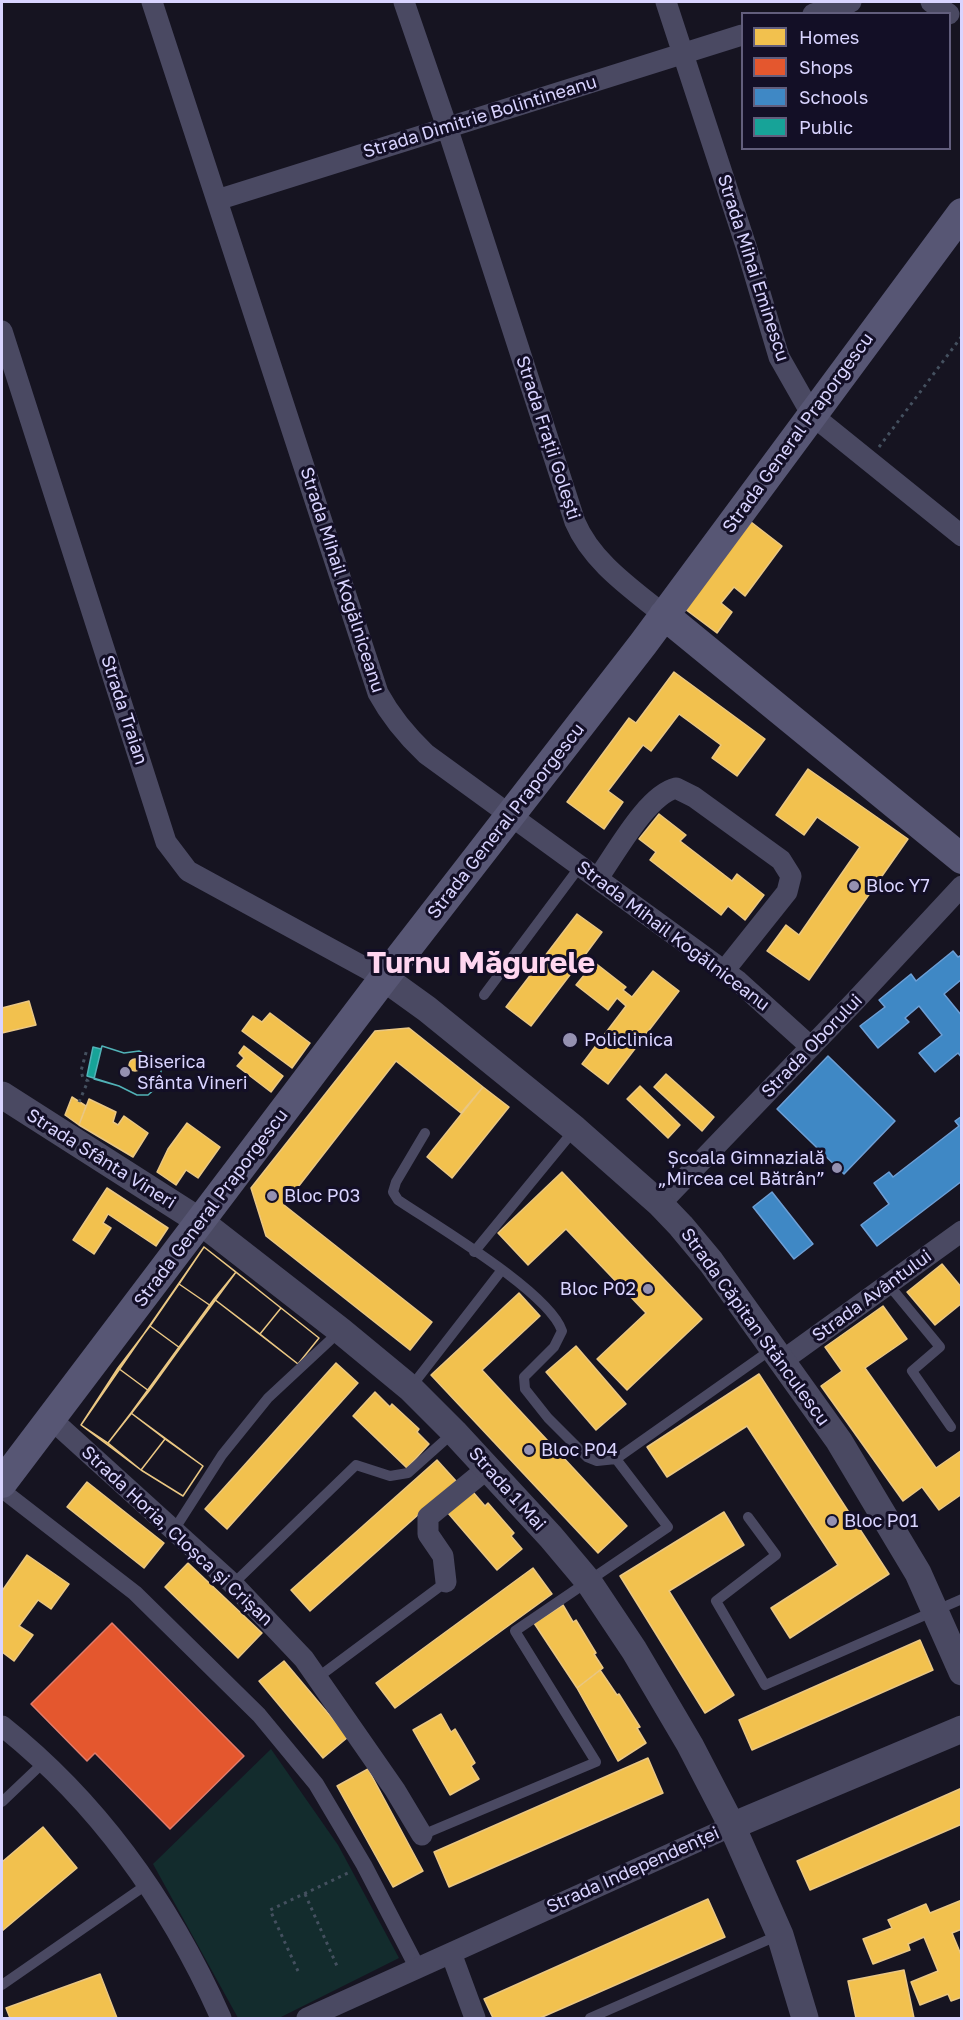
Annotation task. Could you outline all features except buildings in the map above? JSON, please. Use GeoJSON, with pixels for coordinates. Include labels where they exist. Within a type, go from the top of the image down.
{"type":"FeatureCollection","features":[{"type":"Feature","properties":{"kind":"main road","name":"Strada General Praporgescu"},"geometry":{"type":"LineString","coordinates":[[2,1483],[384,978],[664,615],[962,213]]}},
{"type":"Feature","properties":{"kind":"main road","name":"Strada Frații Golești"},"geometry":{"type":"LineString","coordinates":[[664,615],[962,859]]}},
{"type":"Feature","properties":{"kind":"street","name":"Strada Mihail Kogălniceanu"},"geometry":{"type":"LineString","coordinates":[[152,2],[378,693],[405,734],[426,754],[724,970],[811,1047]]}},
{"type":"Feature","properties":{"kind":"street","name":"Strada Frații Golești"},"geometry":{"type":"LineString","coordinates":[[404,2],[447,127],[574,522],[591,550],[604,564],[664,615]]}},
{"type":"Feature","properties":{"kind":"street","name":"Strada Mihai Eminescu"},"geometry":{"type":"LineString","coordinates":[[666,2],[779,357],[812,415],[962,536]]}},
{"type":"Feature","properties":{"kind":"street"},"geometry":{"type":"LineString","coordinates":[[819,12],[851,2]]}},
{"type":"Feature","properties":{"kind":"street"},"geometry":{"type":"LineString","coordinates":[[931,2],[946,12]]}},
{"type":"Feature","properties":{"kind":"street","name":"Strada Dimitrie Bolintineanu"},"geometry":{"type":"LineString","coordinates":[[218,200],[741,35]]}},
{"type":"Feature","properties":{"kind":"street","name":"Strada Traian"},"geometry":{"type":"LineString","coordinates":[[2,331],[166,842],[188,871],[384,978]]}},
{"type":"Feature","properties":{"kind":"street"},"geometry":{"type":"LineString","coordinates":[[598,878],[653,801],[665,791],[676,788],[694,797],[781,860],[790,876],[787,892],[724,970]]}},
{"type":"Feature","properties":{"kind":"street","name":"Strada Oborului"},"geometry":{"type":"LineString","coordinates":[[660,1204],[962,886]]}},
{"type":"Feature","properties":{"kind":"street","name":"Strada Căpitan Stănculescu"},"geometry":{"type":"LineString","coordinates":[[384,978],[427,1009],[575,1129],[660,1204],[711,1262],[839,1441],[918,1573],[962,1672]]}},
{"type":"Feature","properties":{"kind":"street","name":"Strada Sfânta Vineri"},"geometry":{"type":"LineString","coordinates":[[2,1095],[201,1222]]}},
{"type":"Feature","properties":{"kind":"street","name":"Strada 1 Mai"},"geometry":{"type":"LineString","coordinates":[[201,1222],[410,1388],[488,1468],[588,1581],[634,1650],[690,1744],[732,1826],[780,1935],[805,2019]]}},
{"type":"Feature","properties":{"kind":"street","name":"Strada Avântului"},"geometry":{"type":"LineString","coordinates":[[777,1354],[888,1284],[960,1234]]}},
{"type":"Feature","properties":{"kind":"street","name":"Strada Horia, Cloșca și Crișan"},"geometry":{"type":"LineString","coordinates":[[50,1418],[233,1584],[304,1659],[395,1790],[422,1835]]}},
{"type":"Feature","properties":{"kind":"street"},"geometry":{"type":"LineString","coordinates":[[446,1582],[443,1556],[428,1534],[428,1517],[488,1468]]}},
{"type":"Feature","properties":{"kind":"street"},"geometry":{"type":"LineString","coordinates":[[2,1490],[135,1593],[259,1715],[316,1784],[363,1865],[417,1967]]}},
{"type":"Feature","properties":{"kind":"street"},"geometry":{"type":"LineString","coordinates":[[2,1726],[78,1797],[126,1851],[149,1883],[209,1992],[221,2019]]}},
{"type":"Feature","properties":{"kind":"street","name":"Strada Independenței"},"geometry":{"type":"LineString","coordinates":[[307,2019],[417,1967],[732,1826],[962,1729]]}},
{"type":"Feature","properties":{"kind":"street"},"geometry":{"type":"LineString","coordinates":[[451,1953],[475,2019]]}},
{"type":"Feature","properties":{"kind":"lane"},"geometry":{"type":"LineString","coordinates":[[484,995],[581,865]]}},
{"type":"Feature","properties":{"kind":"lane"},"geometry":{"type":"LineString","coordinates":[[474,1252],[575,1129]]}},
{"type":"Feature","properties":{"kind":"lane"},"geometry":{"type":"LineString","coordinates":[[425,1133],[393,1191],[398,1200],[536,1298],[559,1322],[562,1331],[554,1347],[524,1377],[525,1389],[548,1418],[587,1457],[597,1461],[616,1459],[777,1354]]}},
{"type":"Feature","properties":{"kind":"lane"},"geometry":{"type":"LineString","coordinates":[[410,1388],[501,1271]]}},
{"type":"Feature","properties":{"kind":"lane"},"geometry":{"type":"LineString","coordinates":[[888,1284],[940,1347],[912,1371],[951,1427]]}},
{"type":"Feature","properties":{"kind":"lane"},"geometry":{"type":"LineString","coordinates":[[174,1530],[222,1455],[268,1398],[341,1331]]}},
{"type":"Feature","properties":{"kind":"lane"},"geometry":{"type":"LineString","coordinates":[[233,1584],[356,1466],[390,1476],[408,1473],[454,1432]]}},
{"type":"Feature","properties":{"kind":"lane"},"geometry":{"type":"LineString","coordinates":[[422,1835],[596,1762],[515,1631],[668,1527],[616,1459]]}},
{"type":"Feature","properties":{"kind":"lane"},"geometry":{"type":"LineString","coordinates":[[748,1517],[776,1555],[716,1601],[765,1685],[962,1599]]}},
{"type":"Feature","properties":{"kind":"lane"},"geometry":{"type":"LineString","coordinates":[[317,1678],[446,1582]]}},
{"type":"Feature","properties":{"kind":"lane"},"geometry":{"type":"LineString","coordinates":[[2,1802],[43,1763]]}},
{"type":"Feature","properties":{"kind":"lane"},"geometry":{"type":"LineString","coordinates":[[2,1985],[149,1883]]}},
{"type":"Feature","properties":{"kind":"lane"},"geometry":{"type":"LineString","coordinates":[[590,2019],[780,1935]]}},
{"type":"Feature","properties":{"kind":"path"},"geometry":{"type":"LineString","coordinates":[[869,461],[962,336]]}},
{"type":"Feature","properties":{"kind":"path"},"geometry":{"type":"LineString","coordinates":[[79,1102],[88,1081],[83,1078],[81,1071],[87,1049]]}},
{"type":"Feature","properties":{"kind":"path"},"geometry":{"type":"LineString","coordinates":[[84,1062],[90,1064]]}},
{"type":"Feature","properties":{"kind":"path"},"geometry":{"type":"LineString","coordinates":[[298,1971],[270,1910],[363,1865]]}},
{"type":"Feature","properties":{"kind":"path"},"geometry":{"type":"LineString","coordinates":[[305,1894],[337,1966]]}},
{"type":"Feature","properties":{"kind":"green space"},"geometry":{"type":"Polygon","coordinates":[[[271,1749],[338,1845],[399,1958],[279,2018],[238,2018],[153,1864],[271,1749]]]}},
{"type":"Feature","properties":{"kind":"place","name":"Bloc Y7"},"geometry":{"type":"Point","coordinates":[854,886]}},
{"type":"Feature","properties":{"kind":"place","name":"Policlinica"},"geometry":{"type":"Point","coordinates":[570,1040]}},
{"type":"Feature","properties":{"kind":"place","name":"Biserica Sfânta Vineri"},"geometry":{"type":"Point","coordinates":[125,1072]}},
{"type":"Feature","properties":{"kind":"place","name":"Școala Gimnazială „Mircea cel Bătrân”"},"geometry":{"type":"Point","coordinates":[837,1168]}},
{"type":"Feature","properties":{"kind":"place","name":"Bloc P03"},"geometry":{"type":"Point","coordinates":[272,1196]}},
{"type":"Feature","properties":{"kind":"place","name":"Bloc P02"},"geometry":{"type":"Point","coordinates":[648,1289]}},
{"type":"Feature","properties":{"kind":"place","name":"Bloc P04"},"geometry":{"type":"Point","coordinates":[529,1450]}},
{"type":"Feature","properties":{"kind":"place","name":"Bloc P01"},"geometry":{"type":"Point","coordinates":[832,1521]}},
{"type":"Feature","properties":{"kind":"district","name":"Turnu Măgurele"},"geometry":{"type":"Point","coordinates":[481,963]}}]}
